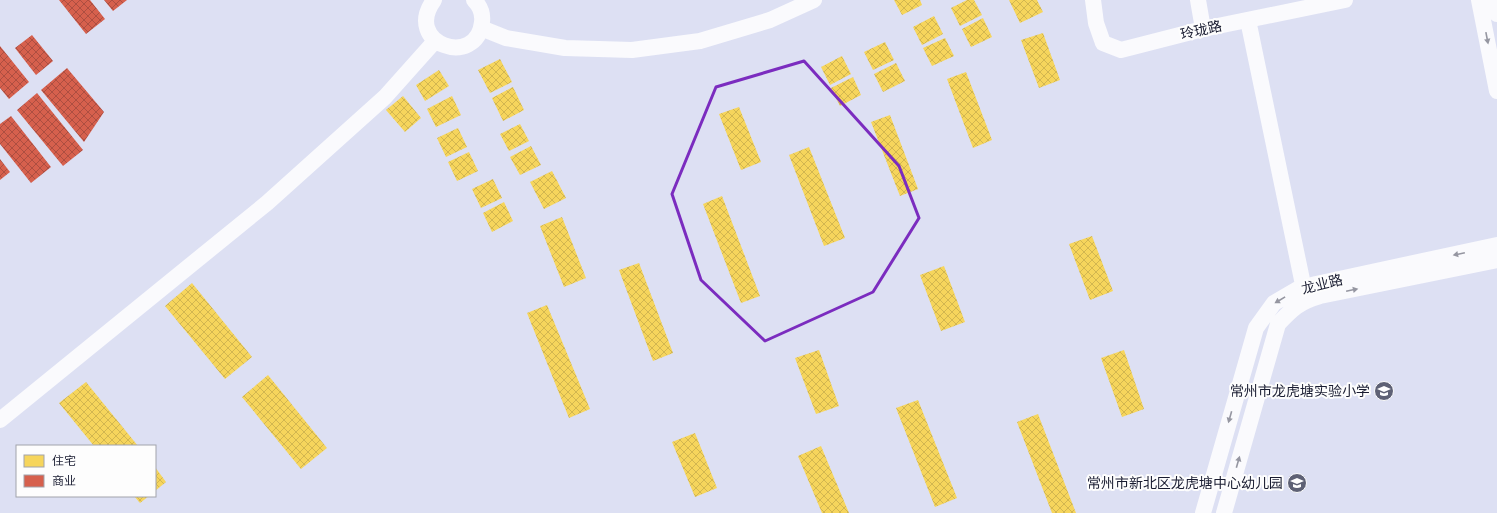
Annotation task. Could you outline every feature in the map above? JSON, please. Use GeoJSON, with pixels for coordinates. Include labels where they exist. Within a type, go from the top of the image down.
{"type":"FeatureCollection","features":[{"type":"Feature","properties":{"kind":"street"},"geometry":{"type":"LineString","coordinates":[[434,0],[428,8],[426,20],[428,32],[435,41],[445,47],[456,48],[467,45],[476,38],[481,28],[481,10],[474,0]]}},
{"type":"Feature","properties":{"kind":"street"},"geometry":{"type":"LineString","coordinates":[[481,28],[506,38],[565,48],[632,50],[700,41],[770,20],[814,0]]}},
{"type":"Feature","properties":{"kind":"street","name":"玲珑路"},"geometry":{"type":"LineString","coordinates":[[1093,0],[1096,23],[1103,43],[1121,50],[1203,29],[1345,0]]}},
{"type":"Feature","properties":{"kind":"street"},"geometry":{"type":"LineString","coordinates":[[1198,0],[1203,29]]}},
{"type":"Feature","properties":{"kind":"street"},"geometry":{"type":"LineString","coordinates":[[1479,0],[1497,91]]}},
{"type":"Feature","properties":{"kind":"street"},"geometry":{"type":"LineString","coordinates":[[1494,0],[1497,14]]}},
{"type":"Feature","properties":{"kind":"street"},"geometry":{"type":"LineString","coordinates":[[1248,20],[1305,294]]}},
{"type":"Feature","properties":{"kind":"street"},"geometry":{"type":"LineString","coordinates":[[0,420],[267,203],[385,97],[435,41]]}},
{"type":"Feature","properties":{"kind":"street","name":"龙业路"},"geometry":{"type":"LineString","coordinates":[[1224,513],[1278,324],[1305,294],[1497,245]]}},
{"type":"Feature","properties":{"kind":"street","name":"龙业路"},"geometry":{"type":"LineString","coordinates":[[1203,513],[1256,328],[1274,303],[1298,289],[1305,294],[1497,260]]}},
{"type":"Feature","properties":{"kind":"highlighted area"},"geometry":{"type":"Polygon","coordinates":[[[804,61],[899,166],[919,218],[873,292],[765,341],[701,280],[672,194],[716,87],[804,61]]]}},
{"type":"Feature","properties":{"kind":"building: 住宅"},"geometry":{"type":"Polygon","coordinates":[[[894,0],[920,0],[922,5],[902,15],[894,0]]]}},
{"type":"Feature","properties":{"kind":"building: 住宅"},"geometry":{"type":"Polygon","coordinates":[[[967,0],[974,0],[982,15],[960,26],[951,8],[967,0]]]}},
{"type":"Feature","properties":{"kind":"building: 住宅"},"geometry":{"type":"Polygon","coordinates":[[[1009,0],[1037,0],[1043,12],[1020,23],[1009,0]]]}},
{"type":"Feature","properties":{"kind":"building: 住宅"},"geometry":{"type":"Polygon","coordinates":[[[934,16],[943,34],[922,45],[913,27],[934,16]]]}},
{"type":"Feature","properties":{"kind":"building: 住宅"},"geometry":{"type":"Polygon","coordinates":[[[983,18],[992,37],[971,47],[962,29],[983,18]]]}},
{"type":"Feature","properties":{"kind":"building: 住宅"},"geometry":{"type":"Polygon","coordinates":[[[1043,33],[1060,80],[1039,88],[1021,40],[1043,33]]]}},
{"type":"Feature","properties":{"kind":"building: 住宅"},"geometry":{"type":"Polygon","coordinates":[[[945,38],[954,56],[932,66],[923,48],[945,38]]]}},
{"type":"Feature","properties":{"kind":"building: 住宅"},"geometry":{"type":"Polygon","coordinates":[[[885,42],[894,60],[873,70],[864,52],[885,42]]]}},
{"type":"Feature","properties":{"kind":"building: 住宅"},"geometry":{"type":"Polygon","coordinates":[[[842,56],[851,74],[830,85],[821,67],[842,56]]]}},
{"type":"Feature","properties":{"kind":"building: 住宅"},"geometry":{"type":"Polygon","coordinates":[[[500,59],[512,82],[490,93],[478,70],[500,59]]]}},
{"type":"Feature","properties":{"kind":"building: 住宅"},"geometry":{"type":"Polygon","coordinates":[[[896,63],[905,81],[883,92],[874,74],[896,63]]]}},
{"type":"Feature","properties":{"kind":"building: 住宅"},"geometry":{"type":"Polygon","coordinates":[[[439,70],[449,86],[425,101],[416,85],[439,70]]]}},
{"type":"Feature","properties":{"kind":"building: 住宅"},"geometry":{"type":"Polygon","coordinates":[[[966,72],[992,140],[973,148],[947,79],[966,72]]]}},
{"type":"Feature","properties":{"kind":"building: 住宅"},"geometry":{"type":"Polygon","coordinates":[[[853,77],[861,95],[840,106],[831,88],[853,77]]]}},
{"type":"Feature","properties":{"kind":"building: 住宅"},"geometry":{"type":"Polygon","coordinates":[[[513,87],[524,110],[503,121],[492,98],[513,87]]]}},
{"type":"Feature","properties":{"kind":"building: 住宅"},"geometry":{"type":"Polygon","coordinates":[[[403,96],[421,118],[405,132],[386,110],[403,96]]]}},
{"type":"Feature","properties":{"kind":"building: 住宅"},"geometry":{"type":"Polygon","coordinates":[[[452,96],[461,115],[436,127],[427,109],[452,96]]]}},
{"type":"Feature","properties":{"kind":"building: 住宅"},"geometry":{"type":"Polygon","coordinates":[[[739,107],[761,162],[741,170],[719,114],[739,107]]]}},
{"type":"Feature","properties":{"kind":"building: 住宅"},"geometry":{"type":"Polygon","coordinates":[[[890,115],[918,189],[900,196],[871,122],[890,115]]]}},
{"type":"Feature","properties":{"kind":"building: 住宅"},"geometry":{"type":"Polygon","coordinates":[[[520,124],[529,141],[509,151],[500,134],[520,124]]]}},
{"type":"Feature","properties":{"kind":"building: 住宅"},"geometry":{"type":"Polygon","coordinates":[[[458,128],[467,147],[446,157],[437,138],[458,128]]]}},
{"type":"Feature","properties":{"kind":"building: 住宅"},"geometry":{"type":"Polygon","coordinates":[[[531,146],[541,165],[520,175],[510,157],[531,146]]]}},
{"type":"Feature","properties":{"kind":"building: 住宅"},"geometry":{"type":"Polygon","coordinates":[[[809,147],[845,238],[824,246],[789,155],[809,147]]]}},
{"type":"Feature","properties":{"kind":"building: 住宅"},"geometry":{"type":"Polygon","coordinates":[[[469,152],[478,171],[457,181],[448,162],[469,152]]]}},
{"type":"Feature","properties":{"kind":"building: 住宅"},"geometry":{"type":"Polygon","coordinates":[[[552,171],[566,198],[544,209],[530,182],[552,171]]]}},
{"type":"Feature","properties":{"kind":"building: 住宅"},"geometry":{"type":"Polygon","coordinates":[[[493,179],[502,198],[481,208],[472,189],[493,179]]]}},
{"type":"Feature","properties":{"kind":"building: 住宅"},"geometry":{"type":"Polygon","coordinates":[[[722,196],[760,296],[741,303],[703,204],[722,196]]]}},
{"type":"Feature","properties":{"kind":"building: 住宅"},"geometry":{"type":"Polygon","coordinates":[[[504,202],[513,221],[492,232],[483,213],[504,202]]]}},
{"type":"Feature","properties":{"kind":"building: 住宅"},"geometry":{"type":"Polygon","coordinates":[[[562,217],[586,278],[564,287],[540,226],[562,217]]]}},
{"type":"Feature","properties":{"kind":"building: 住宅"},"geometry":{"type":"Polygon","coordinates":[[[1092,236],[1113,291],[1090,300],[1069,244],[1092,236]]]}},
{"type":"Feature","properties":{"kind":"building: 住宅"},"geometry":{"type":"Polygon","coordinates":[[[639,263],[673,353],[653,361],[619,270],[639,263]]]}},
{"type":"Feature","properties":{"kind":"building: 住宅"},"geometry":{"type":"Polygon","coordinates":[[[944,266],[965,322],[941,331],[920,275],[944,266]]]}},
{"type":"Feature","properties":{"kind":"building: 住宅"},"geometry":{"type":"Polygon","coordinates":[[[192,283],[252,357],[225,379],[165,306],[192,283]]]}},
{"type":"Feature","properties":{"kind":"building: 住宅"},"geometry":{"type":"Polygon","coordinates":[[[547,305],[590,409],[569,418],[527,313],[547,305]]]}},
{"type":"Feature","properties":{"kind":"building: 住宅"},"geometry":{"type":"Polygon","coordinates":[[[819,350],[839,406],[816,414],[795,358],[819,350]]]}},
{"type":"Feature","properties":{"kind":"building: 住宅"},"geometry":{"type":"Polygon","coordinates":[[[1124,350],[1144,409],[1122,417],[1101,358],[1124,350]]]}},
{"type":"Feature","properties":{"kind":"building: 住宅"},"geometry":{"type":"Polygon","coordinates":[[[268,375],[327,448],[301,469],[242,397],[268,375]]]}},
{"type":"Feature","properties":{"kind":"building: 住宅"},"geometry":{"type":"Polygon","coordinates":[[[86,382],[137,445],[93,445],[59,403],[86,382]]]}},
{"type":"Feature","properties":{"kind":"building: 住宅"},"geometry":{"type":"Polygon","coordinates":[[[918,400],[957,498],[935,507],[896,408],[918,400]]]}},
{"type":"Feature","properties":{"kind":"building: 住宅"},"geometry":{"type":"Polygon","coordinates":[[[1038,414],[1076,513],[1052,513],[1017,422],[1038,414]]]}},
{"type":"Feature","properties":{"kind":"building: 住宅"},"geometry":{"type":"Polygon","coordinates":[[[695,433],[717,488],[695,497],[672,442],[695,433]]]}},
{"type":"Feature","properties":{"kind":"building: 住宅"},"geometry":{"type":"Polygon","coordinates":[[[821,446],[849,513],[822,513],[798,456],[821,446]]]}},
{"type":"Feature","properties":{"kind":"building: 住宅"},"geometry":{"type":"Polygon","coordinates":[[[156,468],[166,482],[156,490],[156,468]]]}},
{"type":"Feature","properties":{"kind":"building: 住宅"},"geometry":{"type":"Polygon","coordinates":[[[135,497],[148,497],[140,503],[135,497]]]}},
{"type":"Feature","properties":{"kind":"building: 商业"},"geometry":{"type":"Polygon","coordinates":[[[59,0],[90,0],[105,19],[86,34],[59,0]]]}},
{"type":"Feature","properties":{"kind":"building: 商业"},"geometry":{"type":"Polygon","coordinates":[[[104,0],[127,0],[113,11],[104,0]]]}},
{"type":"Feature","properties":{"kind":"building: 商业"},"geometry":{"type":"Polygon","coordinates":[[[32,35],[53,61],[36,75],[15,48],[32,35]]]}},
{"type":"Feature","properties":{"kind":"building: 商业"},"geometry":{"type":"Polygon","coordinates":[[[0,46],[29,82],[9,99],[0,88],[0,46]]]}},
{"type":"Feature","properties":{"kind":"building: 商业"},"geometry":{"type":"Polygon","coordinates":[[[67,68],[104,112],[84,142],[41,90],[67,68]]]}},
{"type":"Feature","properties":{"kind":"building: 商业"},"geometry":{"type":"Polygon","coordinates":[[[37,93],[83,150],[63,166],[17,110],[37,93]]]}},
{"type":"Feature","properties":{"kind":"building: 商业"},"geometry":{"type":"Polygon","coordinates":[[[11,116],[51,167],[31,183],[0,144],[0,124],[11,116]]]}},
{"type":"Feature","properties":{"kind":"building: 商业"},"geometry":{"type":"Polygon","coordinates":[[[0,159],[10,172],[0,180],[0,159]]]}},
{"type":"Feature","properties":{"kind":"place","name":"常州市龙虎塘实验小学"},"geometry":{"type":"Point","coordinates":[1384,391]}},
{"type":"Feature","properties":{"kind":"place","name":"常州市新北区龙虎塘中心幼儿园"},"geometry":{"type":"Point","coordinates":[1297,483]}}]}
